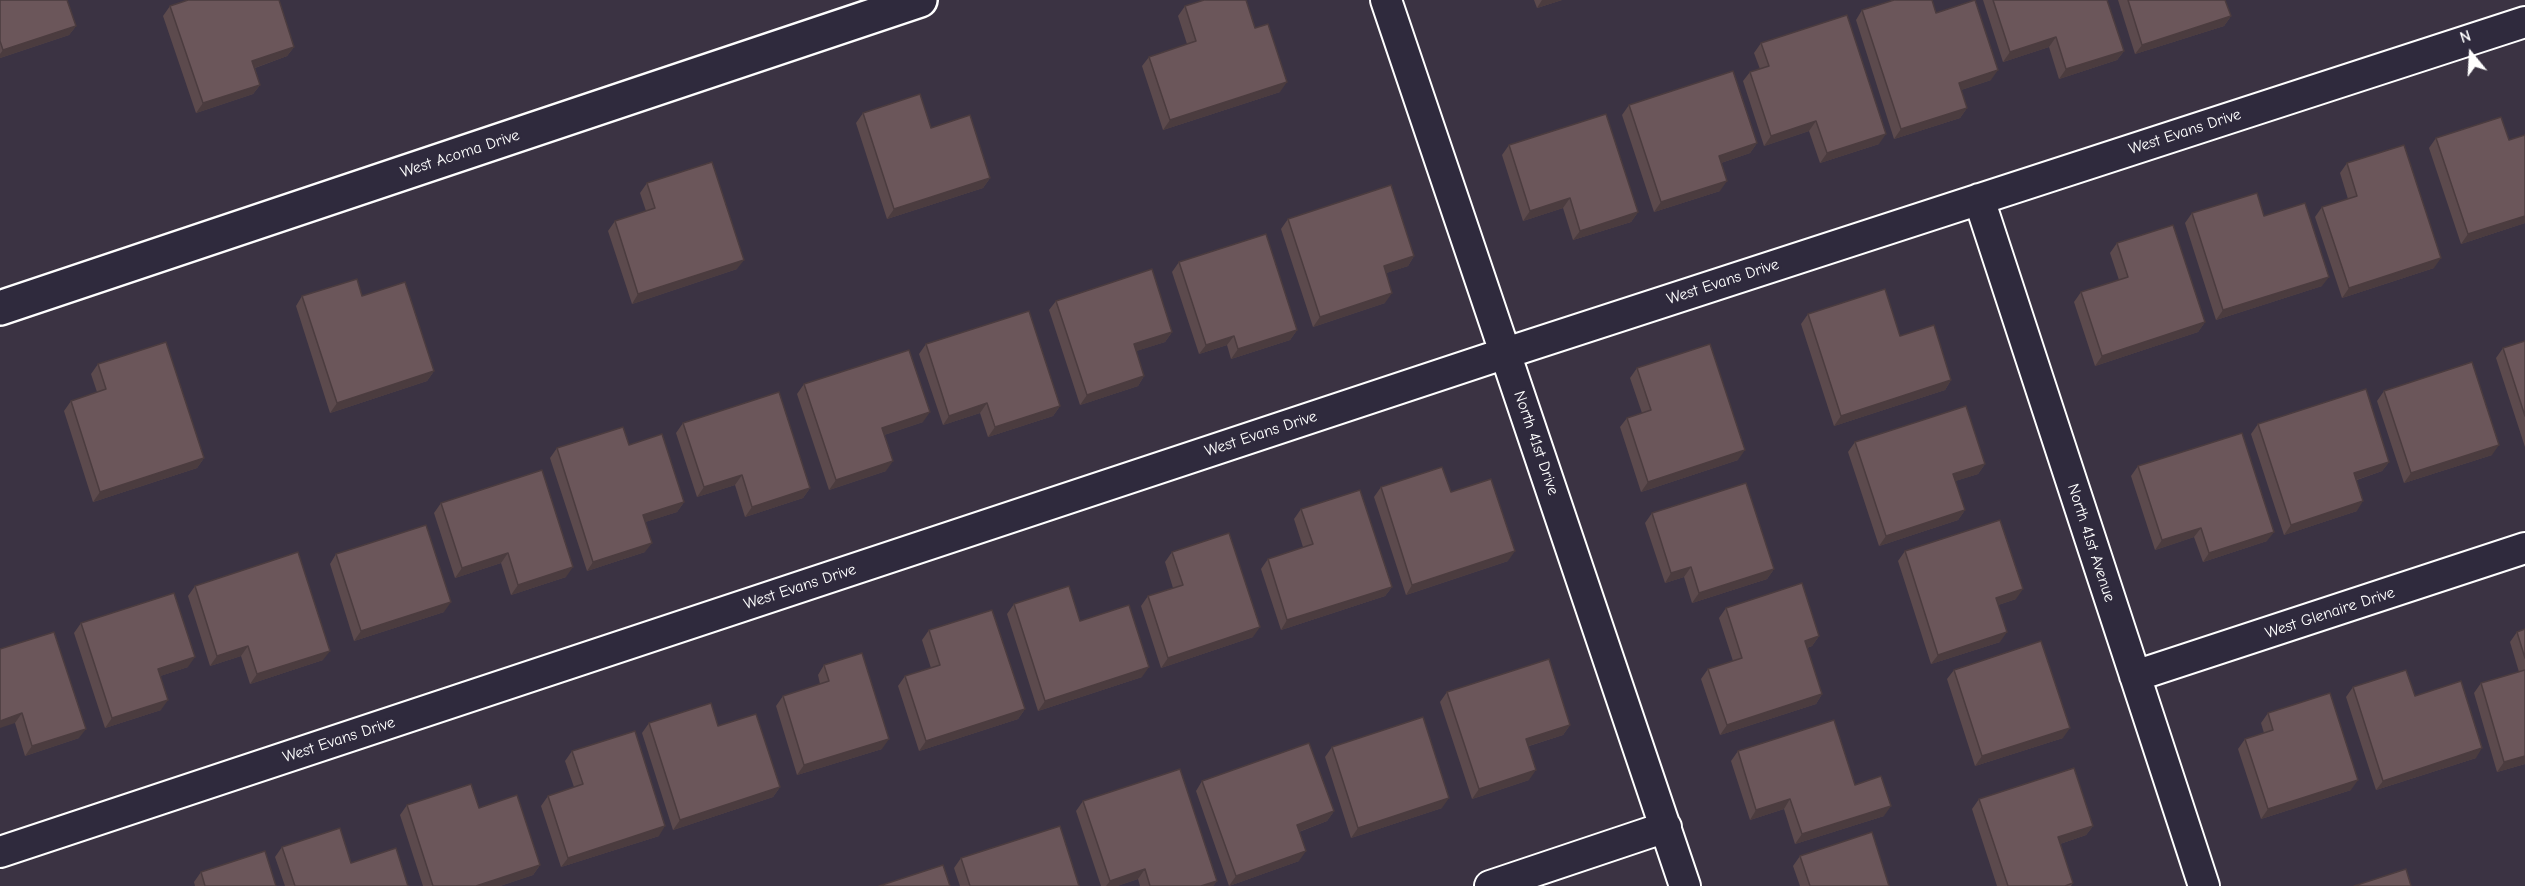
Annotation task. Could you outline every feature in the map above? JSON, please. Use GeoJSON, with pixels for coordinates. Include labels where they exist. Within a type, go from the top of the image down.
{"type":"FeatureCollection","features":[{"type":"Feature","properties":{"kind":"street","name":"West Acoma Drive"},"geometry":{"type":"LineString","coordinates":[[0,308],[920,0]]}},
{"type":"Feature","properties":{"kind":"street","name":"North 41st Drive"},"geometry":{"type":"LineString","coordinates":[[1386,0],[1685,886]]}},
{"type":"Feature","properties":{"kind":"street","name":"West Evans Drive"},"geometry":{"type":"LineString","coordinates":[[0,852],[1506,353],[2525,22]]}},
{"type":"Feature","properties":{"kind":"street","name":"North 41st Avenue"},"geometry":{"type":"LineString","coordinates":[[1979,199],[2204,886]]}},
{"type":"Feature","properties":{"kind":"street","name":"West Glenaire Drive"},"geometry":{"type":"LineString","coordinates":[[2135,676],[2525,548]]}},
{"type":"Feature","properties":{"kind":"street"},"geometry":{"type":"LineString","coordinates":[[1490,886],[1666,827]]}},
{"type":"Feature","properties":{"kind":"building"},"geometry":{"type":"Polygon","coordinates":[[[0,0],[67,0],[76,26],[3,50],[0,41],[0,0]]]}},
{"type":"Feature","properties":{"kind":"building"},"geometry":{"type":"Polygon","coordinates":[[[188,0],[279,0],[294,47],[252,61],[260,85],[203,103],[170,6],[188,0]]]}},
{"type":"Feature","properties":{"kind":"building"},"geometry":{"type":"Polygon","coordinates":[[[1204,0],[1246,0],[1255,28],[1268,24],[1287,82],[1170,120],[1149,57],[1196,41],[1185,6],[1204,0]]]}},
{"type":"Feature","properties":{"kind":"building"},"geometry":{"type":"Polygon","coordinates":[[[1894,0],[1932,0],[1936,13],[1975,0],[1998,70],[1959,83],[1967,108],[1901,129],[1862,10],[1894,0]]]}},
{"type":"Feature","properties":{"kind":"building"},"geometry":{"type":"Polygon","coordinates":[[[1993,0],[2107,0],[2124,51],[2066,69],[2056,37],[2010,52],[1993,0]]]}},
{"type":"Feature","properties":{"kind":"building"},"geometry":{"type":"Polygon","coordinates":[[[2128,0],[2225,0],[2231,16],[2142,45],[2128,0]]]}},
{"type":"Feature","properties":{"kind":"building"},"geometry":{"type":"Polygon","coordinates":[[[1847,15],[1886,134],[1827,153],[1816,121],[1771,136],[1750,72],[1769,66],[1761,43],[1847,15]]]}},
{"type":"Feature","properties":{"kind":"building"},"geometry":{"type":"Polygon","coordinates":[[[1733,71],[1757,143],[1719,156],[1727,181],[1661,202],[1629,105],[1733,71]]]}},
{"type":"Feature","properties":{"kind":"building"},"geometry":{"type":"Polygon","coordinates":[[[920,94],[931,128],[970,115],[990,178],[894,209],[863,113],[920,94]]]}},
{"type":"Feature","properties":{"kind":"building"},"geometry":{"type":"Polygon","coordinates":[[[1606,114],[1638,212],[1580,231],[1570,198],[1530,211],[1509,145],[1606,114]]]}},
{"type":"Feature","properties":{"kind":"building"},"geometry":{"type":"Polygon","coordinates":[[[2501,117],[2509,140],[2525,135],[2525,216],[2468,234],[2436,138],[2501,117]]]}},
{"type":"Feature","properties":{"kind":"building"},"geometry":{"type":"Polygon","coordinates":[[[2404,145],[2441,258],[2349,288],[2322,207],[2357,196],[2347,163],[2404,145]]]}},
{"type":"Feature","properties":{"kind":"building"},"geometry":{"type":"Polygon","coordinates":[[[712,162],[744,260],[638,294],[615,221],[655,208],[647,183],[712,162]]]}},
{"type":"Feature","properties":{"kind":"building"},"geometry":{"type":"Polygon","coordinates":[[[1391,185],[1414,256],[1384,266],[1392,293],[1320,317],[1288,219],[1391,185]]]}},
{"type":"Feature","properties":{"kind":"building"},"geometry":{"type":"Polygon","coordinates":[[[2257,193],[2264,216],[2305,203],[2329,277],[2223,310],[2192,213],[2257,193]]]}},
{"type":"Feature","properties":{"kind":"building"},"geometry":{"type":"Polygon","coordinates":[[[2173,225],[2205,322],[2102,356],[2081,292],[2128,277],[2117,243],[2173,225]]]}},
{"type":"Feature","properties":{"kind":"building"},"geometry":{"type":"Polygon","coordinates":[[[1266,234],[1297,330],[1238,349],[1234,336],[1206,345],[1179,262],[1266,234]]]}},
{"type":"Feature","properties":{"kind":"building"},"geometry":{"type":"Polygon","coordinates":[[[1152,269],[1172,332],[1134,344],[1144,376],[1087,395],[1056,301],[1152,269]]]}},
{"type":"Feature","properties":{"kind":"building"},"geometry":{"type":"Polygon","coordinates":[[[357,279],[362,296],[405,282],[434,371],[337,403],[302,296],[357,279]]]}},
{"type":"Feature","properties":{"kind":"building"},"geometry":{"type":"Polygon","coordinates":[[[1885,289],[1900,336],[1934,325],[1951,380],[1841,416],[1808,314],[1885,289]]]}},
{"type":"Feature","properties":{"kind":"building"},"geometry":{"type":"Polygon","coordinates":[[[1029,311],[1060,406],[995,427],[987,403],[949,416],[926,344],[1029,311]]]}},
{"type":"Feature","properties":{"kind":"building"},"geometry":{"type":"Polygon","coordinates":[[[2525,341],[2525,416],[2503,348],[2525,341]]]}},
{"type":"Feature","properties":{"kind":"building"},"geometry":{"type":"Polygon","coordinates":[[[166,342],[204,458],[100,492],[71,401],[106,389],[98,364],[166,342]]]}},
{"type":"Feature","properties":{"kind":"building"},"geometry":{"type":"Polygon","coordinates":[[[1710,344],[1745,450],[1648,482],[1627,418],[1651,410],[1637,368],[1710,344]]]}},
{"type":"Feature","properties":{"kind":"building"},"geometry":{"type":"Polygon","coordinates":[[[909,350],[930,412],[882,428],[893,461],[836,480],[804,384],[909,350]]]}},
{"type":"Feature","properties":{"kind":"building"},"geometry":{"type":"Polygon","coordinates":[[[2472,362],[2499,445],[2411,473],[2384,391],[2472,362]]]}},
{"type":"Feature","properties":{"kind":"building"},"geometry":{"type":"Polygon","coordinates":[[[2366,389],[2389,462],[2354,473],[2363,501],[2291,525],[2258,424],[2366,389]]]}},
{"type":"Feature","properties":{"kind":"building"},"geometry":{"type":"Polygon","coordinates":[[[779,392],[810,488],[752,507],[742,475],[704,487],[683,423],[779,392]]]}},
{"type":"Feature","properties":{"kind":"building"},"geometry":{"type":"Polygon","coordinates":[[[1966,406],[1985,464],[1953,474],[1965,510],[1886,536],[1855,442],[1966,406]]]}},
{"type":"Feature","properties":{"kind":"building"},"geometry":{"type":"Polygon","coordinates":[[[623,427],[629,445],[662,434],[684,502],[643,515],[652,543],[593,562],[557,448],[623,427]]]}},
{"type":"Feature","properties":{"kind":"building"},"geometry":{"type":"Polygon","coordinates":[[[2242,433],[2274,532],[2209,553],[2201,528],[2162,540],[2138,466],[2242,433]]]}},
{"type":"Feature","properties":{"kind":"building"},"geometry":{"type":"Polygon","coordinates":[[[1442,467],[1451,492],[1491,479],[1515,551],[1412,585],[1381,487],[1442,467]]]}},
{"type":"Feature","properties":{"kind":"building"},"geometry":{"type":"Polygon","coordinates":[[[542,470],[573,567],[518,585],[508,553],[462,568],[441,503],[542,470]]]}},
{"type":"Feature","properties":{"kind":"building"},"geometry":{"type":"Polygon","coordinates":[[[1746,483],[1774,569],[1699,593],[1691,567],[1671,573],[1652,513],[1746,483]]]}},
{"type":"Feature","properties":{"kind":"building"},"geometry":{"type":"Polygon","coordinates":[[[1360,490],[1392,587],[1287,620],[1268,559],[1313,544],[1301,509],[1360,490]]]}},
{"type":"Feature","properties":{"kind":"building"},"geometry":{"type":"Polygon","coordinates":[[[2000,520],[2023,589],[1996,598],[2007,632],[1938,655],[1905,551],[2000,520]]]}},
{"type":"Feature","properties":{"kind":"building"},"geometry":{"type":"Polygon","coordinates":[[[426,525],[451,602],[361,631],[336,554],[426,525]]]}},
{"type":"Feature","properties":{"kind":"building"},"geometry":{"type":"Polygon","coordinates":[[[1229,533],[1260,627],[1168,658],[1148,596],[1183,585],[1172,552],[1229,533]]]}},
{"type":"Feature","properties":{"kind":"building"},"geometry":{"type":"Polygon","coordinates":[[[298,552],[330,651],[257,674],[248,646],[217,656],[195,586],[298,552]]]}},
{"type":"Feature","properties":{"kind":"building"},"geometry":{"type":"Polygon","coordinates":[[[1802,583],[1819,636],[1805,641],[1822,694],[1727,725],[1708,669],[1742,658],[1726,608],[1802,583]]]}},
{"type":"Feature","properties":{"kind":"building"},"geometry":{"type":"Polygon","coordinates":[[[1069,586],[1080,621],[1129,605],[1149,667],[1045,701],[1014,604],[1069,586]]]}},
{"type":"Feature","properties":{"kind":"building"},"geometry":{"type":"Polygon","coordinates":[[[174,593],[195,657],[158,669],[168,700],[112,718],[81,623],[174,593]]]}},
{"type":"Feature","properties":{"kind":"building"},"geometry":{"type":"Polygon","coordinates":[[[992,610],[1025,709],[926,741],[905,676],[940,665],[929,630],[992,610]]]}},
{"type":"Feature","properties":{"kind":"building"},"geometry":{"type":"Polygon","coordinates":[[[2525,629],[2525,658],[2517,632],[2525,629]]]}},
{"type":"Feature","properties":{"kind":"building"},"geometry":{"type":"Polygon","coordinates":[[[54,632],[86,729],[32,746],[22,713],[0,721],[0,649],[54,632]]]}},
{"type":"Feature","properties":{"kind":"building"},"geometry":{"type":"Polygon","coordinates":[[[2041,641],[2070,728],[1982,756],[1954,670],[2041,641]]]}},
{"type":"Feature","properties":{"kind":"building"},"geometry":{"type":"Polygon","coordinates":[[[862,653],[889,739],[804,765],[783,696],[829,681],[824,665],[862,653]]]}},
{"type":"Feature","properties":{"kind":"building"},"geometry":{"type":"Polygon","coordinates":[[[1549,659],[1570,725],[1526,739],[1536,770],[1479,789],[1447,692],[1549,659]]]}},
{"type":"Feature","properties":{"kind":"building"},"geometry":{"type":"Polygon","coordinates":[[[2406,670],[2415,696],[2461,681],[2482,748],[2383,781],[2353,687],[2406,670]]]}},
{"type":"Feature","properties":{"kind":"building"},"geometry":{"type":"Polygon","coordinates":[[[2525,670],[2525,756],[2504,762],[2481,683],[2525,670]]]}},
{"type":"Feature","properties":{"kind":"building"},"geometry":{"type":"Polygon","coordinates":[[[2330,693],[2358,780],[2268,809],[2245,739],[2273,730],[2268,713],[2330,693]]]}},
{"type":"Feature","properties":{"kind":"building"},"geometry":{"type":"Polygon","coordinates":[[[711,703],[718,726],[756,714],[780,787],[680,820],[649,723],[711,703]]]}},
{"type":"Feature","properties":{"kind":"building"},"geometry":{"type":"Polygon","coordinates":[[[1423,717],[1449,798],[1358,828],[1332,747],[1423,717]]]}},
{"type":"Feature","properties":{"kind":"building"},"geometry":{"type":"Polygon","coordinates":[[[1834,720],[1855,785],[1881,776],[1891,806],[1802,834],[1790,799],[1756,810],[1738,751],[1834,720]]]}},
{"type":"Feature","properties":{"kind":"building"},"geometry":{"type":"Polygon","coordinates":[[[635,731],[665,826],[568,858],[548,796],[583,784],[572,751],[635,731]]]}},
{"type":"Feature","properties":{"kind":"building"},"geometry":{"type":"Polygon","coordinates":[[[1309,743],[1334,811],[1297,825],[1306,851],[1236,876],[1202,781],[1309,743]]]}},
{"type":"Feature","properties":{"kind":"building"},"geometry":{"type":"Polygon","coordinates":[[[2074,768],[2093,826],[2058,837],[2073,883],[2065,886],[2008,886],[1979,799],[2074,768]]]}},
{"type":"Feature","properties":{"kind":"building"},"geometry":{"type":"Polygon","coordinates":[[[1180,769],[1217,881],[1201,886],[1150,886],[1145,869],[1110,881],[1083,801],[1180,769]]]}},
{"type":"Feature","properties":{"kind":"building"},"geometry":{"type":"Polygon","coordinates":[[[471,784],[479,808],[517,795],[540,865],[476,886],[433,886],[407,805],[471,784]]]}},
{"type":"Feature","properties":{"kind":"building"},"geometry":{"type":"Polygon","coordinates":[[[1060,826],[1079,886],[970,886],[961,858],[1060,826]]]}},
{"type":"Feature","properties":{"kind":"building"},"geometry":{"type":"Polygon","coordinates":[[[340,828],[351,863],[396,848],[408,886],[295,886],[282,847],[340,828]]]}},
{"type":"Feature","properties":{"kind":"building"},"geometry":{"type":"Polygon","coordinates":[[[1872,832],[1889,886],[1810,886],[1800,856],[1872,832]]]}},
{"type":"Feature","properties":{"kind":"building"},"geometry":{"type":"Polygon","coordinates":[[[265,851],[276,886],[205,886],[201,872],[265,851]]]}},
{"type":"Feature","properties":{"kind":"building"},"geometry":{"type":"Polygon","coordinates":[[[943,865],[950,886],[879,886],[943,865]]]}},
{"type":"Feature","properties":{"kind":"building"},"geometry":{"type":"Polygon","coordinates":[[[2406,869],[2411,886],[2354,886],[2406,869]]]}}]}
